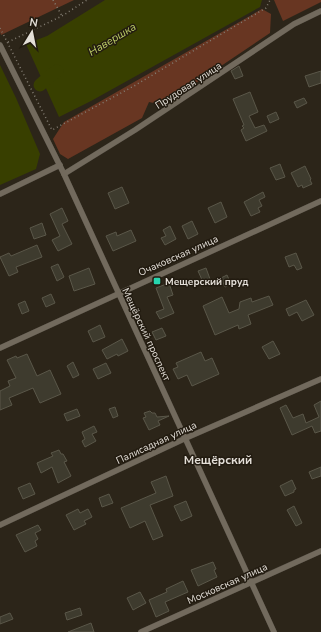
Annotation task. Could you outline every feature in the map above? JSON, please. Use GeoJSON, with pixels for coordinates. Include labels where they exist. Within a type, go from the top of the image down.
{"type":"FeatureCollection","features":[{"type":"Feature","properties":{"kind":"street","name":"Прудовая улица"},"geometry":{"type":"LineString","coordinates":[[64,174],[135,130],[294,24],[321,10]]}},
{"type":"Feature","properties":{"kind":"street","name":"Мещёрский проспект"},"geometry":{"type":"LineString","coordinates":[[0,45],[60,165],[274,632]]}},
{"type":"Feature","properties":{"kind":"street"},"geometry":{"type":"LineString","coordinates":[[0,194],[60,165]]}},
{"type":"Feature","properties":{"kind":"street","name":"Очаковская улица"},"geometry":{"type":"LineString","coordinates":[[0,348],[118,292],[321,201]]}},
{"type":"Feature","properties":{"kind":"street","name":"Палисадная улица"},"geometry":{"type":"LineString","coordinates":[[0,524],[186,438],[321,379]]}},
{"type":"Feature","properties":{"kind":"street","name":"Московская улица"},"geometry":{"type":"LineString","coordinates":[[141,632],[321,551]]}},
{"type":"Feature","properties":{"kind":"path"},"geometry":{"type":"LineString","coordinates":[[52,0],[62,16]]}},
{"type":"Feature","properties":{"kind":"path"},"geometry":{"type":"LineString","coordinates":[[8,42],[62,16],[87,0]]}},
{"type":"Feature","properties":{"kind":"path"},"geometry":{"type":"LineString","coordinates":[[0,28],[52,130],[134,86],[266,8],[270,0]]}},
{"type":"Feature","properties":{"kind":"shaded area"},"geometry":{"type":"Polygon","coordinates":[[[0,0],[74,0],[1,35],[0,0]]]}},
{"type":"Feature","properties":{"kind":"shaded area"},"geometry":{"type":"Polygon","coordinates":[[[274,0],[321,0],[321,2],[283,21],[274,0]]]}},
{"type":"Feature","properties":{"kind":"shaded area"},"geometry":{"type":"Polygon","coordinates":[[[262,9],[271,14],[270,33],[163,105],[149,102],[142,118],[68,159],[60,154],[53,139],[64,122],[262,9]]]}},
{"type":"Feature","properties":{"kind":"water"},"geometry":{"type":"Polygon","coordinates":[[[105,0],[262,0],[260,7],[91,101],[59,117],[26,44],[47,36],[105,0]]]}},
{"type":"Feature","properties":{"kind":"water"},"geometry":{"type":"Polygon","coordinates":[[[0,65],[40,154],[36,169],[0,185],[0,65]]]}},
{"type":"Feature","properties":{"kind":"building"},"geometry":{"type":"Polygon","coordinates":[[[239,66],[243,76],[235,79],[231,71],[239,66]]]}},
{"type":"Feature","properties":{"kind":"building"},"geometry":{"type":"Polygon","coordinates":[[[321,71],[321,83],[309,87],[305,76],[321,71]]]}},
{"type":"Feature","properties":{"kind":"building"},"geometry":{"type":"Polygon","coordinates":[[[250,92],[258,112],[249,116],[255,128],[264,125],[267,131],[246,141],[241,130],[244,128],[242,126],[244,125],[233,99],[250,92]]]}},
{"type":"Feature","properties":{"kind":"building"},"geometry":{"type":"Polygon","coordinates":[[[304,98],[307,103],[297,108],[294,102],[304,98]]]}},
{"type":"Feature","properties":{"kind":"building"},"geometry":{"type":"Polygon","coordinates":[[[276,112],[279,119],[270,123],[267,116],[276,112]]]}},
{"type":"Feature","properties":{"kind":"building"},"geometry":{"type":"Polygon","coordinates":[[[280,164],[285,177],[276,180],[270,168],[280,164]]]}},
{"type":"Feature","properties":{"kind":"building"},"geometry":{"type":"Polygon","coordinates":[[[305,166],[312,184],[303,188],[302,185],[298,187],[291,173],[305,166]]]}},
{"type":"Feature","properties":{"kind":"building"},"geometry":{"type":"Polygon","coordinates":[[[122,187],[129,203],[115,209],[108,193],[122,187]]]}},
{"type":"Feature","properties":{"kind":"building"},"geometry":{"type":"Polygon","coordinates":[[[263,192],[265,197],[259,200],[262,206],[258,208],[260,212],[251,216],[244,202],[263,192]]]}},
{"type":"Feature","properties":{"kind":"building"},"geometry":{"type":"Polygon","coordinates":[[[221,202],[227,217],[215,223],[208,208],[221,202]]]}},
{"type":"Feature","properties":{"kind":"building"},"geometry":{"type":"Polygon","coordinates":[[[62,208],[68,221],[62,224],[72,244],[58,251],[52,240],[60,236],[50,214],[62,208]]]}},
{"type":"Feature","properties":{"kind":"building"},"geometry":{"type":"Polygon","coordinates":[[[192,221],[198,234],[188,239],[182,226],[192,221]]]}},
{"type":"Feature","properties":{"kind":"building"},"geometry":{"type":"Polygon","coordinates":[[[42,223],[46,235],[34,239],[30,228],[42,223]]]}},
{"type":"Feature","properties":{"kind":"building"},"geometry":{"type":"Polygon","coordinates":[[[170,226],[176,239],[165,245],[161,238],[166,236],[163,230],[170,226]]]}},
{"type":"Feature","properties":{"kind":"building"},"geometry":{"type":"Polygon","coordinates":[[[131,230],[136,241],[113,251],[106,236],[116,232],[117,236],[131,230]]]}},
{"type":"Feature","properties":{"kind":"building"},"geometry":{"type":"Polygon","coordinates":[[[37,245],[42,257],[16,267],[18,272],[9,276],[0,257],[9,253],[11,256],[37,245]]]}},
{"type":"Feature","properties":{"kind":"building"},"geometry":{"type":"Polygon","coordinates":[[[296,253],[302,268],[297,270],[294,265],[289,267],[285,257],[296,253]]]}},
{"type":"Feature","properties":{"kind":"building"},"geometry":{"type":"Polygon","coordinates":[[[58,264],[64,277],[57,281],[51,267],[58,264]]]}},
{"type":"Feature","properties":{"kind":"building"},"geometry":{"type":"Polygon","coordinates":[[[89,268],[95,284],[74,291],[69,276],[89,268]]]}},
{"type":"Feature","properties":{"kind":"building"},"geometry":{"type":"Polygon","coordinates":[[[206,268],[210,279],[203,282],[198,271],[206,268]]]}},
{"type":"Feature","properties":{"kind":"building"},"geometry":{"type":"Polygon","coordinates":[[[227,275],[231,284],[225,287],[221,278],[227,275]]]}},
{"type":"Feature","properties":{"kind":"building"},"geometry":{"type":"Polygon","coordinates":[[[169,283],[173,295],[167,297],[174,313],[160,319],[156,312],[164,309],[156,288],[169,283]]]}},
{"type":"Feature","properties":{"kind":"building"},"geometry":{"type":"Polygon","coordinates":[[[51,294],[55,303],[46,307],[42,298],[51,294]]]}},
{"type":"Feature","properties":{"kind":"building"},"geometry":{"type":"Polygon","coordinates":[[[269,296],[273,305],[248,315],[251,324],[239,329],[238,325],[215,335],[203,306],[222,297],[229,313],[239,309],[240,302],[251,298],[252,302],[269,296]]]}},
{"type":"Feature","properties":{"kind":"building"},"geometry":{"type":"Polygon","coordinates":[[[306,300],[314,315],[302,321],[297,312],[289,316],[286,309],[306,300]]]}},
{"type":"Feature","properties":{"kind":"building"},"geometry":{"type":"Polygon","coordinates":[[[25,301],[29,311],[22,314],[18,304],[25,301]]]}},
{"type":"Feature","properties":{"kind":"building"},"geometry":{"type":"Polygon","coordinates":[[[100,325],[105,337],[93,342],[88,331],[100,325]]]}},
{"type":"Feature","properties":{"kind":"building"},"geometry":{"type":"Polygon","coordinates":[[[162,328],[166,336],[156,340],[152,332],[162,328]]]}},
{"type":"Feature","properties":{"kind":"building"},"geometry":{"type":"Polygon","coordinates":[[[122,339],[128,351],[107,359],[102,350],[122,339]]]}},
{"type":"Feature","properties":{"kind":"building"},"geometry":{"type":"Polygon","coordinates":[[[273,341],[280,354],[269,359],[262,347],[273,341]]]}},
{"type":"Feature","properties":{"kind":"building"},"geometry":{"type":"Polygon","coordinates":[[[201,352],[205,361],[212,358],[219,374],[192,386],[187,375],[178,379],[173,369],[178,367],[176,363],[201,352]]]}},
{"type":"Feature","properties":{"kind":"building"},"geometry":{"type":"Polygon","coordinates":[[[27,354],[37,376],[50,370],[61,394],[40,403],[33,388],[9,398],[12,405],[0,410],[0,391],[10,386],[8,381],[16,378],[7,360],[16,356],[17,358],[27,354]]]}},
{"type":"Feature","properties":{"kind":"building"},"geometry":{"type":"Polygon","coordinates":[[[73,362],[79,375],[73,378],[67,366],[73,362]]]}},
{"type":"Feature","properties":{"kind":"building"},"geometry":{"type":"Polygon","coordinates":[[[106,363],[111,373],[98,379],[93,369],[106,363]]]}},
{"type":"Feature","properties":{"kind":"building"},"geometry":{"type":"Polygon","coordinates":[[[321,401],[321,431],[315,433],[312,426],[292,435],[280,408],[286,405],[293,418],[303,414],[306,423],[319,417],[314,405],[321,401]]]}},
{"type":"Feature","properties":{"kind":"building"},"geometry":{"type":"Polygon","coordinates":[[[115,407],[118,416],[113,418],[109,409],[115,407]]]}},
{"type":"Feature","properties":{"kind":"building"},"geometry":{"type":"Polygon","coordinates":[[[77,409],[80,416],[67,421],[64,414],[77,409]]]}},
{"type":"Feature","properties":{"kind":"building"},"geometry":{"type":"Polygon","coordinates":[[[150,411],[155,413],[157,417],[169,416],[158,421],[160,425],[149,430],[143,418],[146,417],[144,413],[150,411]]]}},
{"type":"Feature","properties":{"kind":"building"},"geometry":{"type":"Polygon","coordinates":[[[94,426],[97,432],[92,434],[96,441],[85,447],[82,441],[85,439],[82,432],[94,426]]]}},
{"type":"Feature","properties":{"kind":"building"},"geometry":{"type":"Polygon","coordinates":[[[59,450],[67,461],[64,462],[71,476],[58,483],[52,467],[41,473],[37,463],[53,456],[51,453],[59,450]]]}},
{"type":"Feature","properties":{"kind":"building"},"geometry":{"type":"Polygon","coordinates":[[[321,467],[321,476],[312,479],[309,472],[321,467]]]}},
{"type":"Feature","properties":{"kind":"building"},"geometry":{"type":"Polygon","coordinates":[[[166,476],[173,496],[150,505],[163,536],[153,540],[145,521],[130,528],[121,508],[156,493],[151,482],[166,476]]]}},
{"type":"Feature","properties":{"kind":"building"},"geometry":{"type":"Polygon","coordinates":[[[292,480],[296,489],[294,492],[285,496],[280,486],[292,480]]]}},
{"type":"Feature","properties":{"kind":"building"},"geometry":{"type":"Polygon","coordinates":[[[30,483],[35,494],[23,499],[18,488],[30,483]]]}},
{"type":"Feature","properties":{"kind":"building"},"geometry":{"type":"Polygon","coordinates":[[[109,494],[113,503],[102,507],[99,498],[109,494]]]}},
{"type":"Feature","properties":{"kind":"building"},"geometry":{"type":"Polygon","coordinates":[[[186,501],[192,516],[181,521],[174,506],[186,501]]]}},
{"type":"Feature","properties":{"kind":"building"},"geometry":{"type":"Polygon","coordinates":[[[294,506],[302,523],[296,526],[287,510],[294,506]]]}},
{"type":"Feature","properties":{"kind":"building"},"geometry":{"type":"Polygon","coordinates":[[[78,509],[80,513],[88,509],[92,517],[84,521],[86,524],[74,530],[66,515],[78,509]]]}},
{"type":"Feature","properties":{"kind":"building"},"geometry":{"type":"Polygon","coordinates":[[[38,525],[41,530],[35,533],[38,539],[35,541],[37,546],[25,552],[16,535],[38,525]]]}},
{"type":"Feature","properties":{"kind":"building"},"geometry":{"type":"Polygon","coordinates":[[[213,562],[217,577],[198,586],[191,570],[213,562]]]}},
{"type":"Feature","properties":{"kind":"building"},"geometry":{"type":"Polygon","coordinates":[[[183,581],[188,592],[165,602],[169,611],[156,617],[149,600],[167,592],[166,589],[183,581]]]}},
{"type":"Feature","properties":{"kind":"building"},"geometry":{"type":"Polygon","coordinates":[[[140,592],[146,603],[133,610],[127,598],[140,592]]]}},
{"type":"Feature","properties":{"kind":"building"},"geometry":{"type":"Polygon","coordinates":[[[80,608],[82,615],[67,620],[65,613],[80,608]]]}},
{"type":"Feature","properties":{"kind":"building"},"geometry":{"type":"Polygon","coordinates":[[[10,613],[13,619],[0,624],[0,617],[10,613]]]}},
{"type":"Feature","properties":{"kind":"building"},"geometry":{"type":"Polygon","coordinates":[[[91,623],[94,632],[68,632],[91,623]]]}},
{"type":"Feature","properties":{"kind":"waterway","name":"Навершка"},"geometry":{"type":"LineString","coordinates":[[40,85],[57,71]]}},
{"type":"Feature","properties":{"kind":"place","name":"Мещерский пруд"},"geometry":{"type":"Point","coordinates":[157,281]}},
{"type":"Feature","properties":{"kind":"district","name":"Мещёрский"},"geometry":{"type":"Point","coordinates":[218,460]}}]}
